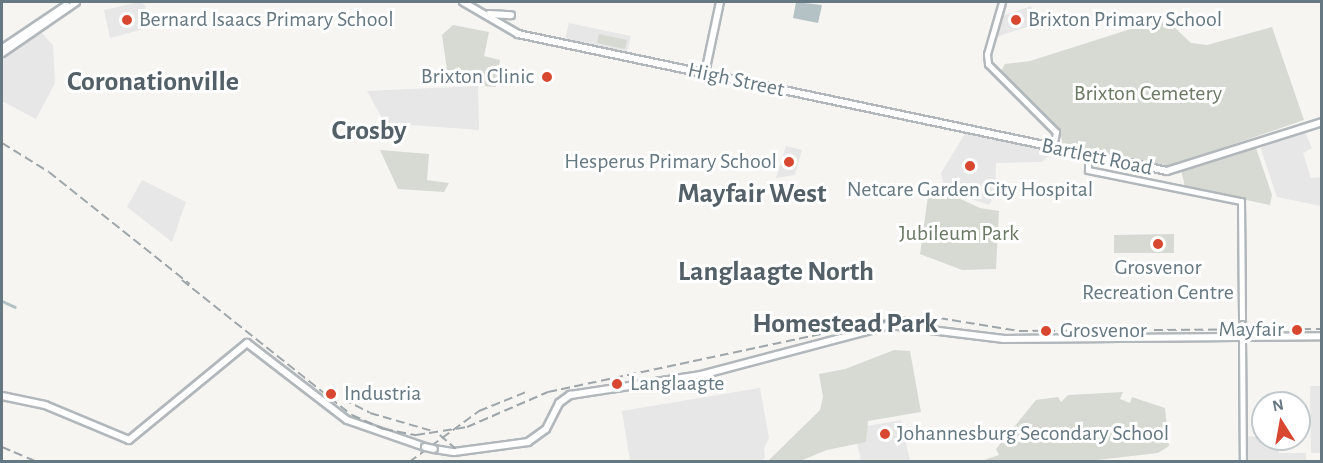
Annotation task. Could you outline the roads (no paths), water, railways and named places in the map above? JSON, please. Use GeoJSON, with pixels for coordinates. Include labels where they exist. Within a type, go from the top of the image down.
{"type":"FeatureCollection","features":[{"type":"Feature","properties":{"kind":"main road"},"geometry":{"type":"LineString","coordinates":[[2,47],[70,2]]}},
{"type":"Feature","properties":{"kind":"main road"},"geometry":{"type":"LineString","coordinates":[[2,53],[76,2]]}},
{"type":"Feature","properties":{"kind":"main road"},"geometry":{"type":"LineString","coordinates":[[463,2],[518,33]]}},
{"type":"Feature","properties":{"kind":"main road"},"geometry":{"type":"LineString","coordinates":[[468,2],[518,33]]}},
{"type":"Feature","properties":{"kind":"main road"},"geometry":{"type":"LineString","coordinates":[[705,73],[720,2]]}},
{"type":"Feature","properties":{"kind":"main road"},"geometry":{"type":"LineString","coordinates":[[1002,2],[989,47],[988,59],[996,72],[1056,132],[1051,148]]}},
{"type":"Feature","properties":{"kind":"main road"},"geometry":{"type":"LineString","coordinates":[[486,12],[498,17],[511,15]]}},
{"type":"Feature","properties":{"kind":"main road","name":"High Street"},"geometry":{"type":"LineString","coordinates":[[518,33],[954,126]]}},
{"type":"Feature","properties":{"kind":"main road","name":"Bartlett Road"},"geometry":{"type":"LineString","coordinates":[[954,126],[1051,148],[1171,170],[1322,120]]}},
{"type":"Feature","properties":{"kind":"main road"},"geometry":{"type":"LineString","coordinates":[[1088,154],[1088,170],[1241,201],[1243,462]]}},
{"type":"Feature","properties":{"kind":"main road"},"geometry":{"type":"LineString","coordinates":[[2,396],[45,405],[129,440],[247,343],[343,418],[436,450],[476,449],[534,440],[549,425],[561,401],[570,395],[710,373],[888,326],[1004,339],[1322,336]]}},
{"type":"Feature","properties":{"kind":"main road"},"geometry":{"type":"LineString","coordinates":[[436,450],[442,460],[476,449]]}},
{"type":"Feature","properties":{"kind":"waterway"},"geometry":{"type":"LineString","coordinates":[[1003,12],[1006,2]]}},
{"type":"Feature","properties":{"kind":"waterway"},"geometry":{"type":"LineString","coordinates":[[2,301],[15,307]]}},
{"type":"Feature","properties":{"kind":"railway"},"geometry":{"type":"LineString","coordinates":[[2,143],[49,172],[190,284]]}},
{"type":"Feature","properties":{"kind":"railway"},"geometry":{"type":"LineString","coordinates":[[182,280],[352,415],[384,429],[416,435],[467,427],[548,392],[902,317],[939,318],[1019,331],[1322,329]]}},
{"type":"Feature","properties":{"kind":"railway"},"geometry":{"type":"LineString","coordinates":[[409,462],[479,411],[526,392]]}},
{"type":"Feature","properties":{"kind":"railway"},"geometry":{"type":"LineString","coordinates":[[343,399],[370,413],[436,432]]}},
{"type":"Feature","properties":{"kind":"railway"},"geometry":{"type":"LineString","coordinates":[[440,435],[456,449]]}},
{"type":"Feature","properties":{"kind":"railway"},"geometry":{"type":"LineString","coordinates":[[2,447],[38,462]]}},
{"type":"Feature","properties":{"kind":"place","name":"Bernard Isaacs Primary School"},"geometry":{"type":"Point","coordinates":[127,20]}},
{"type":"Feature","properties":{"kind":"place","name":"Brixton Primary School"},"geometry":{"type":"Point","coordinates":[1016,20]}},
{"type":"Feature","properties":{"kind":"place","name":"Brixton Clinic"},"geometry":{"type":"Point","coordinates":[547,77]}},
{"type":"Feature","properties":{"kind":"place","name":"Hesperus Primary School"},"geometry":{"type":"Point","coordinates":[789,162]}},
{"type":"Feature","properties":{"kind":"place","name":"Netcare Garden City Hospital"},"geometry":{"type":"Point","coordinates":[970,166]}},
{"type":"Feature","properties":{"kind":"place","name":"Grosvenor Recreation Centre"},"geometry":{"type":"Point","coordinates":[1158,244]}},
{"type":"Feature","properties":{"kind":"place","name":"Mayfair"},"geometry":{"type":"Point","coordinates":[1297,330]}},
{"type":"Feature","properties":{"kind":"place","name":"Grosvenor"},"geometry":{"type":"Point","coordinates":[1046,331]}},
{"type":"Feature","properties":{"kind":"place","name":"Langlaagte"},"geometry":{"type":"Point","coordinates":[617,384]}},
{"type":"Feature","properties":{"kind":"place","name":"Industria"},"geometry":{"type":"Point","coordinates":[331,394]}},
{"type":"Feature","properties":{"kind":"place","name":"Johannesburg Secondary School"},"geometry":{"type":"Point","coordinates":[885,434]}},
{"type":"Feature","properties":{"kind":"district","name":"Coronationville"},"geometry":{"type":"Point","coordinates":[153,82]}},
{"type":"Feature","properties":{"kind":"district","name":"Crosby"},"geometry":{"type":"Point","coordinates":[369,131]}},
{"type":"Feature","properties":{"kind":"district","name":"Mayfair West"},"geometry":{"type":"Point","coordinates":[752,194]}},
{"type":"Feature","properties":{"kind":"district","name":"Langlaagte North"},"geometry":{"type":"Point","coordinates":[776,272]}},
{"type":"Feature","properties":{"kind":"district","name":"Homestead Park"},"geometry":{"type":"Point","coordinates":[845,324]}},
{"type":"Feature","properties":{"kind":"park label","name":"Brixton Cemetery"},"geometry":{"type":"Point","coordinates":[1148,94]}},
{"type":"Feature","properties":{"kind":"park label","name":"Jubileum Park"},"geometry":{"type":"Point","coordinates":[959,234]}}]}
